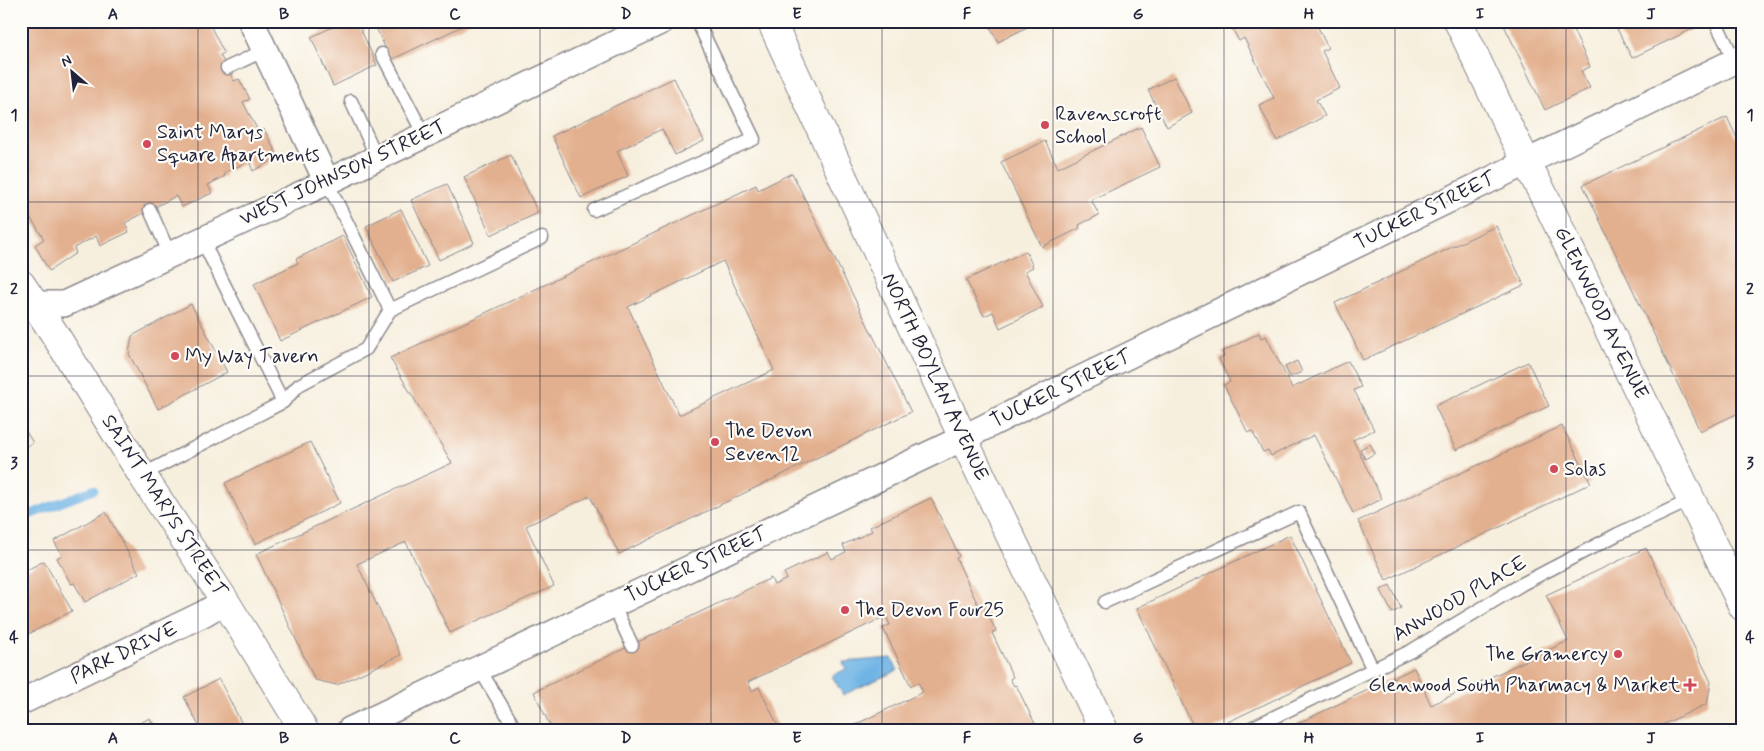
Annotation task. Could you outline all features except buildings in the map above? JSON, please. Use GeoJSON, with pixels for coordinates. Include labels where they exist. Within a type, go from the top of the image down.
{"type":"FeatureCollection","features":[{"type":"Feature","properties":{"kind":"main road","name":"NORTH BOYLAN AVENUE"},"geometry":{"type":"LineString","coordinates":[[771,21],[963,438],[1104,730]]}},
{"type":"Feature","properties":{"kind":"main road","name":"GLENWOOD AVENUE"},"geometry":{"type":"LineString","coordinates":[[1458,21],[1743,607]]}},
{"type":"Feature","properties":{"kind":"main road","name":"SAINT MARYS STREET"},"geometry":{"type":"LineString","coordinates":[[25,299],[54,333],[142,475],[225,601],[304,730]]}},
{"type":"Feature","properties":{"kind":"street"},"geometry":{"type":"LineString","coordinates":[[251,21],[327,182]]}},
{"type":"Feature","properties":{"kind":"street","name":"WEST JOHNSON STREET"},"geometry":{"type":"LineString","coordinates":[[25,299],[64,304],[327,182],[662,21]]}},
{"type":"Feature","properties":{"kind":"street","name":"TUCKER STREET"},"geometry":{"type":"LineString","coordinates":[[350,730],[963,438],[1074,382],[1739,59]]}},
{"type":"Feature","properties":{"kind":"street","name":"PARK DRIVE"},"geometry":{"type":"LineString","coordinates":[[21,702],[203,614],[225,601]]}},
{"type":"Feature","properties":{"kind":"lane"},"geometry":{"type":"LineString","coordinates":[[594,210],[754,139],[697,21]]}},
{"type":"Feature","properties":{"kind":"lane"},"geometry":{"type":"LineString","coordinates":[[1716,21],[1739,59]]}},
{"type":"Feature","properties":{"kind":"lane"},"geometry":{"type":"LineString","coordinates":[[227,68],[265,50]]}},
{"type":"Feature","properties":{"kind":"lane"},"geometry":{"type":"LineString","coordinates":[[382,54],[424,135]]}},
{"type":"Feature","properties":{"kind":"lane"},"geometry":{"type":"LineString","coordinates":[[350,101],[377,158]]}},
{"type":"Feature","properties":{"kind":"lane"},"geometry":{"type":"LineString","coordinates":[[327,182],[390,310]]}},
{"type":"Feature","properties":{"kind":"lane"},"geometry":{"type":"LineString","coordinates":[[150,210],[170,255]]}},
{"type":"Feature","properties":{"kind":"lane"},"geometry":{"type":"LineString","coordinates":[[142,475],[283,402],[299,386],[366,349],[390,310],[542,238]]}},
{"type":"Feature","properties":{"kind":"lane"},"geometry":{"type":"LineString","coordinates":[[202,240],[283,402]]}},
{"type":"Feature","properties":{"kind":"lane","name":"ANWOOD PLACE"},"geometry":{"type":"LineString","coordinates":[[1248,730],[1411,651],[1522,584],[1618,534],[1691,500]]}},
{"type":"Feature","properties":{"kind":"lane"},"geometry":{"type":"LineString","coordinates":[[1105,602],[1299,512],[1373,670]]}},
{"type":"Feature","properties":{"kind":"lane"},"geometry":{"type":"LineString","coordinates":[[613,604],[632,645]]}},
{"type":"Feature","properties":{"kind":"lane"},"geometry":{"type":"LineString","coordinates":[[479,668],[516,730]]}},
{"type":"Feature","properties":{"kind":"water"},"geometry":{"type":"Polygon","coordinates":[[[891,658],[898,670],[843,695],[832,676],[846,669],[843,662],[891,658]]]}},
{"type":"Feature","properties":{"kind":"waterway"},"geometry":{"type":"LineString","coordinates":[[21,518],[93,490]]}},
{"type":"Feature","properties":{"kind":"place","name":"Ravenscroft School"},"geometry":{"type":"Point","coordinates":[1045,125]}},
{"type":"Feature","properties":{"kind":"place","name":"Saint Marys Square Apartments"},"geometry":{"type":"Point","coordinates":[147,144]}},
{"type":"Feature","properties":{"kind":"place","name":"My Way Tavern"},"geometry":{"type":"Point","coordinates":[175,356]}},
{"type":"Feature","properties":{"kind":"place","name":"The Devon Seven12"},"geometry":{"type":"Point","coordinates":[715,442]}},
{"type":"Feature","properties":{"kind":"place","name":"Solas"},"geometry":{"type":"Point","coordinates":[1554,469]}},
{"type":"Feature","properties":{"kind":"place","name":"The Devon Four25"},"geometry":{"type":"Point","coordinates":[845,610]}},
{"type":"Feature","properties":{"kind":"place","name":"The Gramercy"},"geometry":{"type":"Point","coordinates":[1618,654]}},
{"type":"Feature","properties":{"kind":"place","name":"Glenwood South Pharmacy & Market"},"geometry":{"type":"Point","coordinates":[1690,685]}}]}
